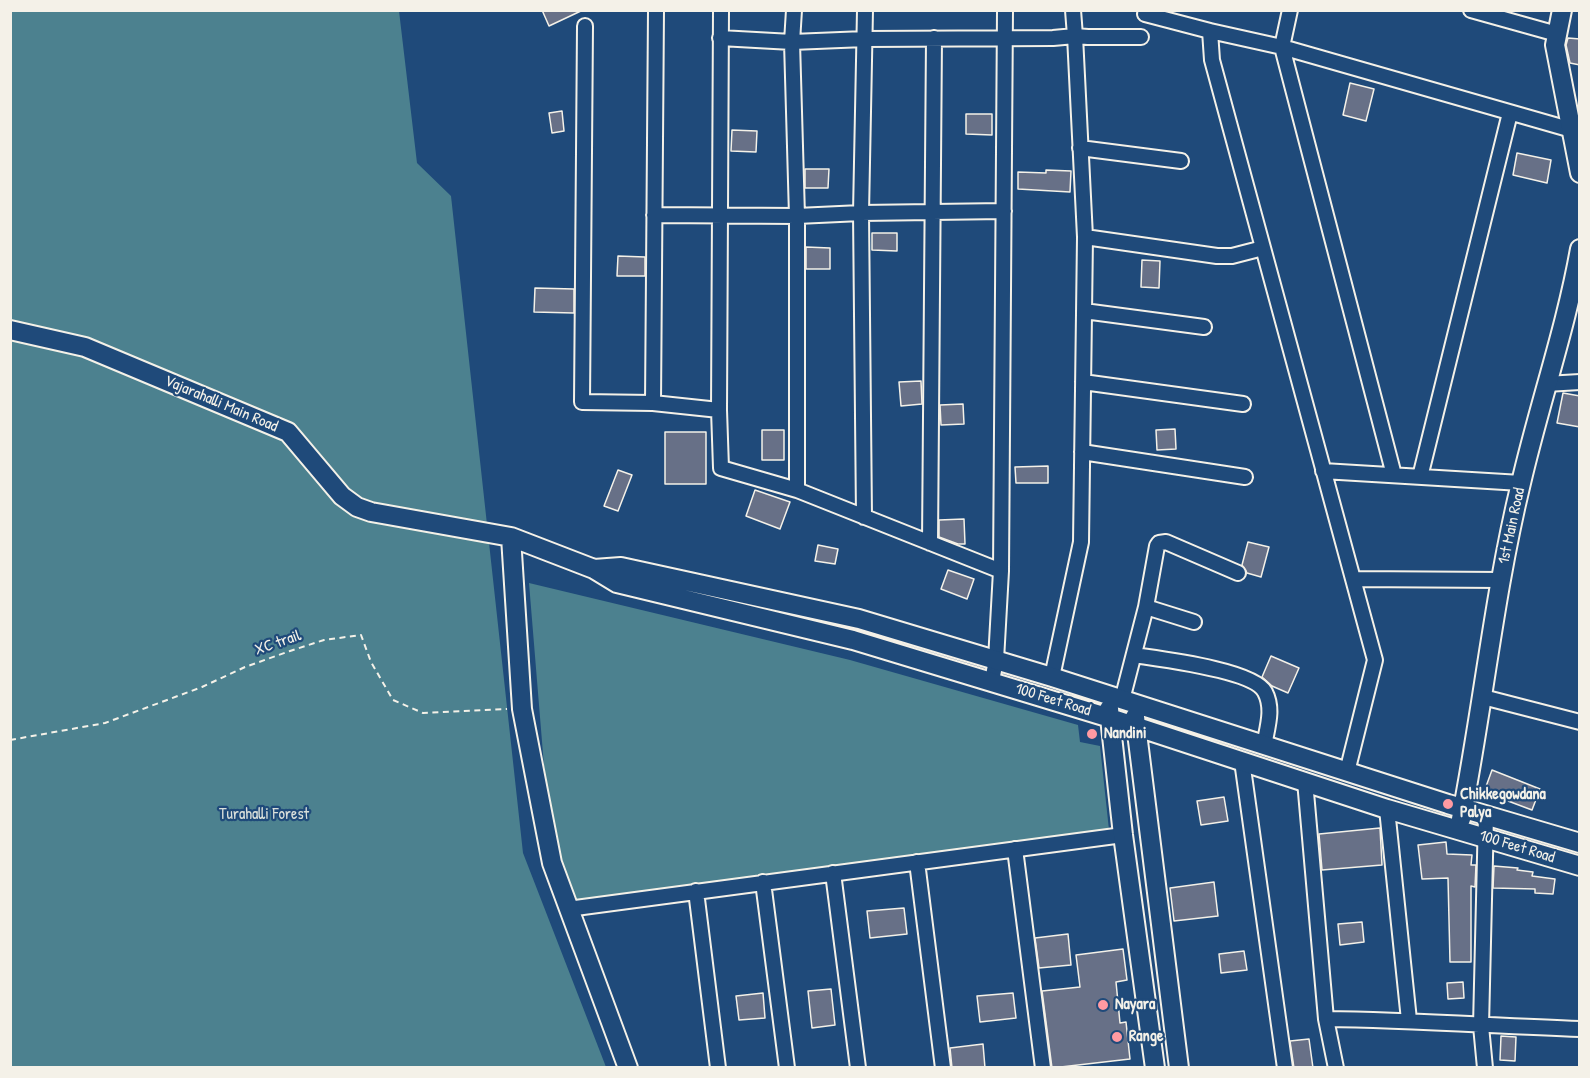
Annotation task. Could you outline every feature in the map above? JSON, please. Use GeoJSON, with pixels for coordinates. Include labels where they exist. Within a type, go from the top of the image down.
{"type":"FeatureCollection","features":[{"type":"Feature","properties":{"kind":"main road"},"geometry":{"type":"LineString","coordinates":[[1562,10],[1555,45],[1580,173]]}},
{"type":"Feature","properties":{"kind":"main road","name":"1st Main Road"},"geometry":{"type":"LineString","coordinates":[[1458,830],[1483,697],[1501,580],[1521,483],[1579,256]]}},
{"type":"Feature","properties":{"kind":"main road","name":"Vajarahalli Main Road"},"geometry":{"type":"LineString","coordinates":[[10,330],[85,347],[288,432],[342,496],[357,507],[391,516],[511,537]]}},
{"type":"Feature","properties":{"kind":"main road"},"geometry":{"type":"LineString","coordinates":[[511,537],[522,709],[552,863],[628,1068]]}},
{"type":"Feature","properties":{"kind":"main road","name":"100 Feet Road"},"geometry":{"type":"LineString","coordinates":[[511,537],[594,568],[617,583],[853,640],[1136,726],[1387,809],[1580,866]]}},
{"type":"Feature","properties":{"kind":"main road","name":"100 Feet Road"},"geometry":{"type":"LineString","coordinates":[[594,568],[621,567],[859,619],[1052,677],[1448,804],[1580,843]]}},
{"type":"Feature","properties":{"kind":"main road"},"geometry":{"type":"LineString","coordinates":[[1155,1068],[1123,835],[1110,718],[1121,700],[1136,726],[1179,1068]]}},
{"type":"Feature","properties":{"kind":"main road"},"geometry":{"type":"LineString","coordinates":[[1148,1015],[1172,1012]]}},
{"type":"Feature","properties":{"kind":"street"},"geometry":{"type":"LineString","coordinates":[[653,403],[656,10]]}},
{"type":"Feature","properties":{"kind":"street"},"geometry":{"type":"LineString","coordinates":[[721,10],[719,410],[721,468],[797,490],[1000,571]]}},
{"type":"Feature","properties":{"kind":"street"},"geometry":{"type":"LineString","coordinates":[[794,10],[792,42],[797,216],[797,490]]}},
{"type":"Feature","properties":{"kind":"street"},"geometry":{"type":"LineString","coordinates":[[864,517],[861,213],[865,10]]}},
{"type":"Feature","properties":{"kind":"street"},"geometry":{"type":"LineString","coordinates":[[992,681],[996,660],[1000,571],[1005,10]]}},
{"type":"Feature","properties":{"kind":"street"},"geometry":{"type":"LineString","coordinates":[[1052,677],[1081,542],[1085,237],[1073,10]]}},
{"type":"Feature","properties":{"kind":"street"},"geometry":{"type":"LineString","coordinates":[[1290,10],[1281,46],[1394,475]]}},
{"type":"Feature","properties":{"kind":"street"},"geometry":{"type":"LineString","coordinates":[[1471,10],[1492,13],[1557,34]]}},
{"type":"Feature","properties":{"kind":"street"},"geometry":{"type":"LineString","coordinates":[[1145,14],[1281,46],[1572,130]]}},
{"type":"Feature","properties":{"kind":"street"},"geometry":{"type":"LineString","coordinates":[[585,26],[582,402],[653,403],[719,410]]}},
{"type":"Feature","properties":{"kind":"street"},"geometry":{"type":"LineString","coordinates":[[1210,31],[1212,60],[1375,660],[1347,772]]}},
{"type":"Feature","properties":{"kind":"street"},"geometry":{"type":"LineString","coordinates":[[720,38],[792,42],[934,38],[1141,37]]}},
{"type":"Feature","properties":{"kind":"street"},"geometry":{"type":"LineString","coordinates":[[930,543],[934,38]]}},
{"type":"Feature","properties":{"kind":"street"},"geometry":{"type":"LineString","coordinates":[[1420,477],[1510,113]]}},
{"type":"Feature","properties":{"kind":"street"},"geometry":{"type":"LineString","coordinates":[[1080,148],[1181,161]]}},
{"type":"Feature","properties":{"kind":"street"},"geometry":{"type":"LineString","coordinates":[[654,215],[797,216],[1004,211]]}},
{"type":"Feature","properties":{"kind":"street"},"geometry":{"type":"LineString","coordinates":[[1085,237],[1217,256],[1232,256],[1263,248]]}},
{"type":"Feature","properties":{"kind":"street"},"geometry":{"type":"LineString","coordinates":[[1084,311],[1204,327]]}},
{"type":"Feature","properties":{"kind":"street"},"geometry":{"type":"LineString","coordinates":[[1083,382],[1243,404]]}},
{"type":"Feature","properties":{"kind":"street"},"geometry":{"type":"LineString","coordinates":[[1546,384],[1580,382]]}},
{"type":"Feature","properties":{"kind":"street"},"geometry":{"type":"LineString","coordinates":[[1082,452],[1245,477]]}},
{"type":"Feature","properties":{"kind":"street"},"geometry":{"type":"LineString","coordinates":[[1323,471],[1521,483]]}},
{"type":"Feature","properties":{"kind":"street"},"geometry":{"type":"LineString","coordinates":[[1121,700],[1146,607],[1157,546],[1162,542],[1238,573]]}},
{"type":"Feature","properties":{"kind":"street"},"geometry":{"type":"LineString","coordinates":[[1353,579],[1501,580]]}},
{"type":"Feature","properties":{"kind":"street"},"geometry":{"type":"LineString","coordinates":[[1146,607],[1194,622]]}},
{"type":"Feature","properties":{"kind":"street"},"geometry":{"type":"LineString","coordinates":[[1134,655],[1237,674],[1262,686],[1269,704],[1270,716],[1264,746]]}},
{"type":"Feature","properties":{"kind":"street"},"geometry":{"type":"LineString","coordinates":[[1483,697],[1580,722]]}},
{"type":"Feature","properties":{"kind":"street"},"geometry":{"type":"LineString","coordinates":[[1242,761],[1285,1068]]}},
{"type":"Feature","properties":{"kind":"street"},"geometry":{"type":"LineString","coordinates":[[1305,781],[1326,1019],[1336,1068]]}},
{"type":"Feature","properties":{"kind":"street"},"geometry":{"type":"LineString","coordinates":[[1387,809],[1409,1020]]}},
{"type":"Feature","properties":{"kind":"street"},"geometry":{"type":"LineString","coordinates":[[1485,1068],[1481,1026],[1486,815]]}},
{"type":"Feature","properties":{"kind":"street"},"geometry":{"type":"LineString","coordinates":[[568,909],[1123,835]]}},
{"type":"Feature","properties":{"kind":"street"},"geometry":{"type":"LineString","coordinates":[[1015,849],[1043,1068]]}},
{"type":"Feature","properties":{"kind":"street"},"geometry":{"type":"LineString","coordinates":[[917,862],[943,1068]]}},
{"type":"Feature","properties":{"kind":"street"},"geometry":{"type":"LineString","coordinates":[[833,873],[858,1068]]}},
{"type":"Feature","properties":{"kind":"street"},"geometry":{"type":"LineString","coordinates":[[763,882],[787,1068]]}},
{"type":"Feature","properties":{"kind":"street"},"geometry":{"type":"LineString","coordinates":[[696,891],[718,1068]]}},
{"type":"Feature","properties":{"kind":"street"},"geometry":{"type":"LineString","coordinates":[[1326,1019],[1409,1020],[1481,1026],[1580,1029]]}},
{"type":"Feature","properties":{"kind":"path","name":"XC trail"},"geometry":{"type":"LineString","coordinates":[[10,740],[105,723],[290,651],[324,640],[361,635],[371,662],[393,700],[423,713],[522,709]]}},
{"type":"Feature","properties":{"kind":"green space","name":"Turahalli Forest"},"geometry":{"type":"Polygon","coordinates":[[[10,11],[399,11],[417,163],[451,196],[523,853],[606,1067],[11,1067],[10,11]]]}},
{"type":"Feature","properties":{"kind":"green space"},"geometry":{"type":"Polygon","coordinates":[[[529,583],[850,660],[1078,725],[1080,742],[1100,746],[1109,830],[570,901],[551,851],[529,583]]]}},
{"type":"Feature","properties":{"kind":"building"},"geometry":{"type":"Polygon","coordinates":[[[542,10],[583,10],[549,26],[542,10]]]}},
{"type":"Feature","properties":{"kind":"building"},"geometry":{"type":"Polygon","coordinates":[[[1568,38],[1580,39],[1580,65],[1570,63],[1566,45],[1568,38]]]}},
{"type":"Feature","properties":{"kind":"building"},"geometry":{"type":"Polygon","coordinates":[[[1350,83],[1374,89],[1366,121],[1343,115],[1350,83]]]}},
{"type":"Feature","properties":{"kind":"building"},"geometry":{"type":"Polygon","coordinates":[[[562,111],[564,131],[552,133],[549,113],[562,111]]]}},
{"type":"Feature","properties":{"kind":"building"},"geometry":{"type":"Polygon","coordinates":[[[966,114],[992,114],[992,135],[966,134],[966,114]]]}},
{"type":"Feature","properties":{"kind":"building"},"geometry":{"type":"Polygon","coordinates":[[[732,130],[757,131],[756,152],[731,151],[732,130]]]}},
{"type":"Feature","properties":{"kind":"building"},"geometry":{"type":"Polygon","coordinates":[[[1517,153],[1551,160],[1547,183],[1513,175],[1517,153]]]}},
{"type":"Feature","properties":{"kind":"building"},"geometry":{"type":"Polygon","coordinates":[[[805,169],[829,169],[828,188],[805,188],[805,169]]]}},
{"type":"Feature","properties":{"kind":"building"},"geometry":{"type":"Polygon","coordinates":[[[1046,170],[1071,171],[1070,192],[1018,189],[1018,172],[1046,173],[1046,170]]]}},
{"type":"Feature","properties":{"kind":"building"},"geometry":{"type":"Polygon","coordinates":[[[872,233],[897,233],[897,251],[872,250],[872,233]]]}},
{"type":"Feature","properties":{"kind":"building"},"geometry":{"type":"Polygon","coordinates":[[[806,247],[830,248],[830,269],[806,269],[806,247]]]}},
{"type":"Feature","properties":{"kind":"building"},"geometry":{"type":"Polygon","coordinates":[[[618,256],[645,257],[645,276],[617,276],[618,256]]]}},
{"type":"Feature","properties":{"kind":"building"},"geometry":{"type":"Polygon","coordinates":[[[1142,260],[1160,261],[1159,288],[1141,287],[1142,260]]]}},
{"type":"Feature","properties":{"kind":"building"},"geometry":{"type":"Polygon","coordinates":[[[535,288],[574,289],[574,313],[534,312],[535,288]]]}},
{"type":"Feature","properties":{"kind":"building"},"geometry":{"type":"Polygon","coordinates":[[[921,381],[922,404],[901,406],[899,382],[921,381]]]}},
{"type":"Feature","properties":{"kind":"building"},"geometry":{"type":"Polygon","coordinates":[[[1563,393],[1580,396],[1580,427],[1557,423],[1563,393]]]}},
{"type":"Feature","properties":{"kind":"building"},"geometry":{"type":"Polygon","coordinates":[[[963,404],[964,424],[941,425],[940,405],[963,404]]]}},
{"type":"Feature","properties":{"kind":"building"},"geometry":{"type":"Polygon","coordinates":[[[1175,429],[1176,449],[1157,450],[1156,430],[1175,429]]]}},
{"type":"Feature","properties":{"kind":"building"},"geometry":{"type":"Polygon","coordinates":[[[762,430],[784,430],[784,460],[762,460],[762,430]]]}},
{"type":"Feature","properties":{"kind":"building"},"geometry":{"type":"Polygon","coordinates":[[[665,432],[706,432],[706,484],[665,484],[665,432]]]}},
{"type":"Feature","properties":{"kind":"building"},"geometry":{"type":"Polygon","coordinates":[[[1048,466],[1048,483],[1016,483],[1015,467],[1048,466]]]}},
{"type":"Feature","properties":{"kind":"building"},"geometry":{"type":"Polygon","coordinates":[[[618,470],[632,475],[618,511],[604,506],[618,470]]]}},
{"type":"Feature","properties":{"kind":"building"},"geometry":{"type":"Polygon","coordinates":[[[755,490],[790,502],[780,529],[746,516],[755,490]]]}},
{"type":"Feature","properties":{"kind":"building"},"geometry":{"type":"Polygon","coordinates":[[[964,519],[965,544],[958,544],[939,537],[939,520],[964,519]]]}},
{"type":"Feature","properties":{"kind":"building"},"geometry":{"type":"Polygon","coordinates":[[[1248,542],[1269,547],[1261,577],[1247,573],[1242,565],[1248,542]]]}},
{"type":"Feature","properties":{"kind":"building"},"geometry":{"type":"Polygon","coordinates":[[[818,545],[838,549],[835,564],[815,561],[818,545]]]}},
{"type":"Feature","properties":{"kind":"building"},"geometry":{"type":"Polygon","coordinates":[[[948,570],[974,579],[967,599],[941,589],[948,570]]]}},
{"type":"Feature","properties":{"kind":"building"},"geometry":{"type":"Polygon","coordinates":[[[1271,656],[1299,668],[1288,693],[1272,686],[1262,677],[1271,656]]]}},
{"type":"Feature","properties":{"kind":"building"},"geometry":{"type":"Polygon","coordinates":[[[1492,770],[1540,789],[1532,810],[1484,792],[1492,770]]]}},
{"type":"Feature","properties":{"kind":"building"},"geometry":{"type":"Polygon","coordinates":[[[1224,797],[1228,821],[1201,825],[1197,801],[1224,797]]]}},
{"type":"Feature","properties":{"kind":"building"},"geometry":{"type":"Polygon","coordinates":[[[1380,828],[1382,865],[1322,870],[1319,834],[1380,828]]]}},
{"type":"Feature","properties":{"kind":"building"},"geometry":{"type":"Polygon","coordinates":[[[1446,842],[1447,854],[1472,855],[1471,865],[1476,865],[1475,887],[1471,886],[1471,962],[1450,962],[1448,878],[1422,879],[1418,845],[1446,842]]]}},
{"type":"Feature","properties":{"kind":"building"},"geometry":{"type":"Polygon","coordinates":[[[1494,866],[1518,868],[1517,870],[1533,872],[1532,876],[1555,879],[1553,894],[1535,893],[1535,889],[1493,888],[1494,866]]]}},
{"type":"Feature","properties":{"kind":"building"},"geometry":{"type":"Polygon","coordinates":[[[1214,882],[1218,916],[1174,921],[1170,888],[1214,882]]]}},
{"type":"Feature","properties":{"kind":"building"},"geometry":{"type":"Polygon","coordinates":[[[904,908],[907,934],[870,938],[867,911],[904,908]]]}},
{"type":"Feature","properties":{"kind":"building"},"geometry":{"type":"Polygon","coordinates":[[[1362,922],[1364,942],[1340,945],[1338,924],[1362,922]]]}},
{"type":"Feature","properties":{"kind":"building"},"geometry":{"type":"Polygon","coordinates":[[[1068,934],[1071,965],[1039,968],[1035,938],[1068,934]]]}},
{"type":"Feature","properties":{"kind":"building"},"geometry":{"type":"Polygon","coordinates":[[[1123,949],[1127,980],[1116,982],[1120,1023],[1126,1022],[1130,1059],[1052,1068],[1042,991],[1080,987],[1076,955],[1123,949]]]}},
{"type":"Feature","properties":{"kind":"building"},"geometry":{"type":"Polygon","coordinates":[[[1244,951],[1247,970],[1221,973],[1219,954],[1244,951]]]}},
{"type":"Feature","properties":{"kind":"building"},"geometry":{"type":"Polygon","coordinates":[[[1463,982],[1464,998],[1448,999],[1447,983],[1463,982]]]}},
{"type":"Feature","properties":{"kind":"building"},"geometry":{"type":"Polygon","coordinates":[[[831,989],[835,1025],[812,1028],[808,991],[831,989]]]}},
{"type":"Feature","properties":{"kind":"building"},"geometry":{"type":"Polygon","coordinates":[[[763,993],[765,1018],[739,1020],[736,996],[763,993]]]}},
{"type":"Feature","properties":{"kind":"building"},"geometry":{"type":"Polygon","coordinates":[[[1013,993],[1016,1018],[980,1022],[977,996],[1013,993]]]}},
{"type":"Feature","properties":{"kind":"building"},"geometry":{"type":"Polygon","coordinates":[[[1501,1036],[1516,1037],[1515,1061],[1500,1060],[1501,1036]]]}},
{"type":"Feature","properties":{"kind":"building"},"geometry":{"type":"Polygon","coordinates":[[[1309,1039],[1313,1068],[1294,1068],[1290,1041],[1309,1039]]]}},
{"type":"Feature","properties":{"kind":"building"},"geometry":{"type":"Polygon","coordinates":[[[983,1044],[985,1068],[952,1068],[950,1048],[983,1044]]]}},
{"type":"Feature","properties":{"kind":"place","name":"Nandini"},"geometry":{"type":"Point","coordinates":[1092,734]}},
{"type":"Feature","properties":{"kind":"place","name":"Chikkegowdana Palya"},"geometry":{"type":"Point","coordinates":[1448,804]}},
{"type":"Feature","properties":{"kind":"place","name":"Nayara"},"geometry":{"type":"Point","coordinates":[1103,1005]}},
{"type":"Feature","properties":{"kind":"place","name":"Range"},"geometry":{"type":"Point","coordinates":[1117,1037]}}]}
